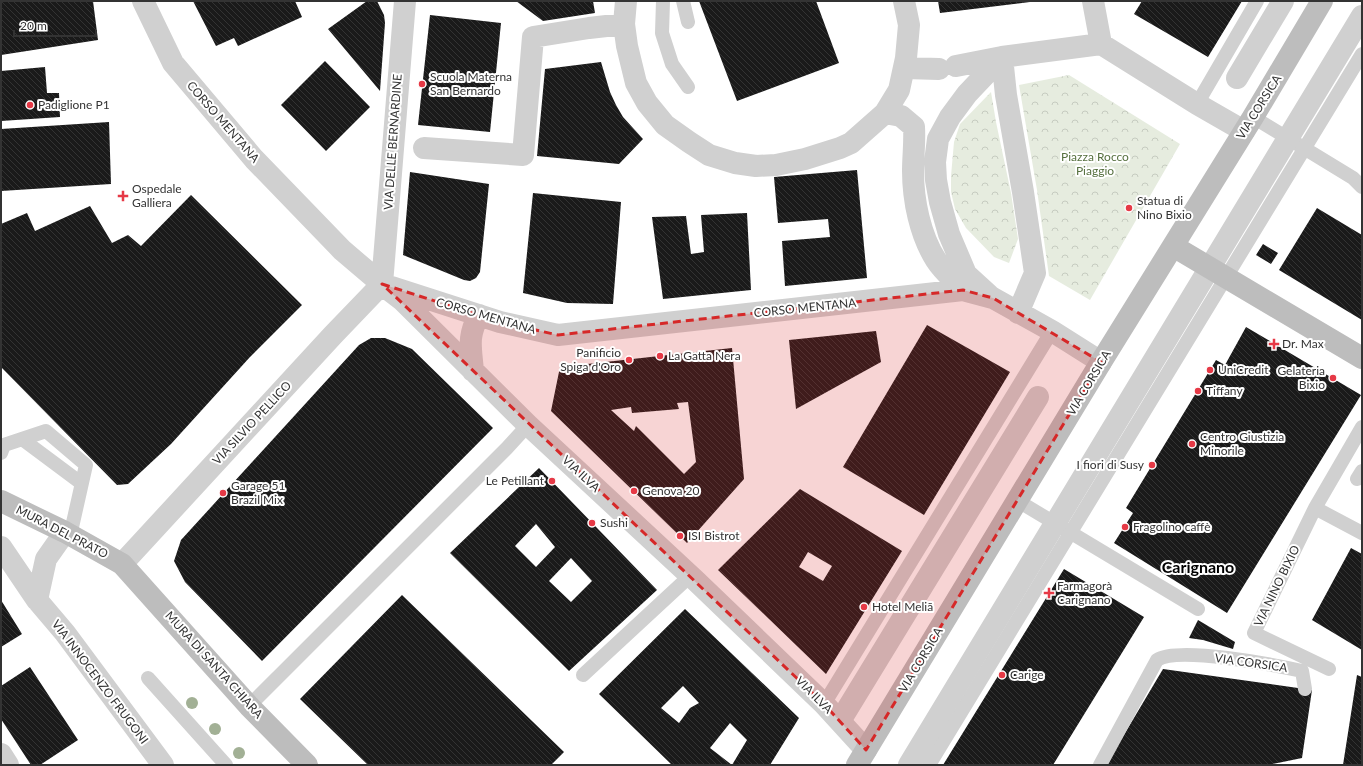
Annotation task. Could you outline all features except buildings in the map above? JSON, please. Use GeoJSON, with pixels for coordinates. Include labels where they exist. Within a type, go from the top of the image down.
{"type":"FeatureCollection","features":[{"type":"Feature","properties":{"kind":"street","name":"CORSO MENTANA"},"geometry":{"type":"LineString","coordinates":[[143,1],[172,64],[254,159],[342,250],[382,284],[500,322],[558,335],[963,290]]}},
{"type":"Feature","properties":{"kind":"street","name":"VIA DELLE BERNARDINE"},"geometry":{"type":"LineString","coordinates":[[382,284],[401,35],[405,1]]}},
{"type":"Feature","properties":{"kind":"street"},"geometry":{"type":"LineString","coordinates":[[626,1],[624,24],[627,46],[636,83],[647,103],[665,125],[709,155],[735,163],[756,166],[776,165],[827,153],[851,142],[885,113],[899,90],[905,68],[909,25],[904,1]]}},
{"type":"Feature","properties":{"kind":"street"},"geometry":{"type":"LineString","coordinates":[[1093,1],[1101,44]]}},
{"type":"Feature","properties":{"kind":"street"},"geometry":{"type":"LineString","coordinates":[[1237,78],[1283,1]]}},
{"type":"Feature","properties":{"kind":"street","name":"VIA CORSICA"},"geometry":{"type":"LineString","coordinates":[[862,757],[1322,1]]}},
{"type":"Feature","properties":{"kind":"street"},"geometry":{"type":"LineString","coordinates":[[909,765],[1063,528],[1218,273],[1296,143],[1362,16]]}},
{"type":"Feature","properties":{"kind":"street"},"geometry":{"type":"LineString","coordinates":[[424,148],[523,155],[534,37],[624,24]]}},
{"type":"Feature","properties":{"kind":"street"},"geometry":{"type":"LineString","coordinates":[[905,68],[947,67],[1002,57],[1101,44],[1197,104],[1248,124]]}},
{"type":"Feature","properties":{"kind":"street"},"geometry":{"type":"LineString","coordinates":[[1002,57],[966,94],[950,117],[938,139],[935,162],[936,180],[949,234],[966,274],[993,298],[1101,362]]}},
{"type":"Feature","properties":{"kind":"street"},"geometry":{"type":"LineString","coordinates":[[1002,57],[1006,95],[1036,273],[1018,313]]}},
{"type":"Feature","properties":{"kind":"street"},"geometry":{"type":"LineString","coordinates":[[885,113],[901,116],[914,127],[914,187],[919,216],[936,260],[963,290],[993,298]]}},
{"type":"Feature","properties":{"kind":"street"},"geometry":{"type":"LineString","coordinates":[[1173,246],[1362,358]]}},
{"type":"Feature","properties":{"kind":"street","name":"VIA ILVA"},"geometry":{"type":"LineString","coordinates":[[382,284],[402,300],[528,425],[690,576],[824,704],[840,721],[862,757]]}},
{"type":"Feature","properties":{"kind":"street","name":"VIA SILVIO PELLICO"},"geometry":{"type":"LineString","coordinates":[[122,564],[333,335],[382,284]]}},
{"type":"Feature","properties":{"kind":"street"},"geometry":{"type":"LineString","coordinates":[[473,371],[470,335],[479,315]]}},
{"type":"Feature","properties":{"kind":"street"},"geometry":{"type":"LineString","coordinates":[[840,721],[1038,397]]}},
{"type":"Feature","properties":{"kind":"street","name":"MURA DEL PRATO"},"geometry":{"type":"LineString","coordinates":[[1,501],[67,534],[122,564]]}},
{"type":"Feature","properties":{"kind":"street"},"geometry":{"type":"LineString","coordinates":[[37,600],[46,559],[67,534]]}},
{"type":"Feature","properties":{"kind":"street","name":"VIA INNOCENZO FRUGONI"},"geometry":{"type":"LineString","coordinates":[[1,547],[37,600],[65,633],[163,765]]}},
{"type":"Feature","properties":{"kind":"street","name":"MURA DI SANTA CHIARA"},"geometry":{"type":"LineString","coordinates":[[122,564],[249,706],[307,765]]}},
{"type":"Feature","properties":{"kind":"street"},"geometry":{"type":"LineString","coordinates":[[1,754],[8,765]]}},
{"type":"Feature","properties":{"kind":"lane"},"geometry":{"type":"LineString","coordinates":[[663,1],[662,33],[672,64],[688,87]]}},
{"type":"Feature","properties":{"kind":"lane"},"geometry":{"type":"LineString","coordinates":[[683,1],[688,22]]}},
{"type":"Feature","properties":{"kind":"lane"},"geometry":{"type":"LineString","coordinates":[[1197,104],[1257,1]]}},
{"type":"Feature","properties":{"kind":"lane"},"geometry":{"type":"LineString","coordinates":[[1296,143],[1362,54]]}},
{"type":"Feature","properties":{"kind":"lane"},"geometry":{"type":"LineString","coordinates":[[1248,124],[1296,143],[1353,178],[1362,187]]}},
{"type":"Feature","properties":{"kind":"lane"},"geometry":{"type":"LineString","coordinates":[[824,704],[1052,332]]}},
{"type":"Feature","properties":{"kind":"lane"},"geometry":{"type":"LineString","coordinates":[[249,706],[507,448],[528,425]]}},
{"type":"Feature","properties":{"kind":"lane","name":"VIA NINO BIXIO"},"geometry":{"type":"LineString","coordinates":[[1329,669],[1254,633],[1316,508],[1362,426]]}},
{"type":"Feature","properties":{"kind":"lane"},"geometry":{"type":"LineString","coordinates":[[1,453],[4,445],[46,431],[86,465],[67,534]]}},
{"type":"Feature","properties":{"kind":"lane"},"geometry":{"type":"LineString","coordinates":[[22,439],[81,483]]}},
{"type":"Feature","properties":{"kind":"lane"},"geometry":{"type":"LineString","coordinates":[[1018,501],[1198,609]]}},
{"type":"Feature","properties":{"kind":"lane"},"geometry":{"type":"LineString","coordinates":[[1316,508],[1362,533]]}},
{"type":"Feature","properties":{"kind":"lane"},"geometry":{"type":"LineString","coordinates":[[929,765],[1063,528]]}},
{"type":"Feature","properties":{"kind":"lane"},"geometry":{"type":"LineString","coordinates":[[583,675],[690,576]]}},
{"type":"Feature","properties":{"kind":"lane","name":"VIA CORSICA"},"geometry":{"type":"LineString","coordinates":[[1100,765],[1157,660],[1161,657],[1172,655],[1257,661],[1302,671],[1305,689]]}},
{"type":"Feature","properties":{"kind":"lane"},"geometry":{"type":"LineString","coordinates":[[148,678],[226,765]]}},
{"type":"Feature","properties":{"kind":"highlighted area"},"geometry":{"type":"Polygon","coordinates":[[[382,284],[500,322],[558,335],[963,290],[993,298],[1101,362],[866,750],[824,704],[382,284]]]}},
{"type":"Feature","properties":{"kind":"green space","name":"Piazza Rocco Piaggio"},"geometry":{"type":"Polygon","coordinates":[[[1069,75],[1180,144],[1090,300],[1049,276],[1037,190],[1019,85],[1069,75]]]}},
{"type":"Feature","properties":{"kind":"green space"},"geometry":{"type":"Polygon","coordinates":[[[991,92],[1011,193],[1018,239],[1009,263],[994,257],[966,228],[955,209],[951,192],[954,142],[960,124],[991,92]]]}},
{"type":"Feature","properties":{"kind":"place","name":"Scuola Materna San Bernardo"},"geometry":{"type":"Point","coordinates":[422,84]}},
{"type":"Feature","properties":{"kind":"place","name":"Padiglione P1"},"geometry":{"type":"Point","coordinates":[30,105]}},
{"type":"Feature","properties":{"kind":"place","name":"Ospedale Galliera"},"geometry":{"type":"Point","coordinates":[123,196]}},
{"type":"Feature","properties":{"kind":"place","name":"Statua di Nino Bixio"},"geometry":{"type":"Point","coordinates":[1129,208]}},
{"type":"Feature","properties":{"kind":"place","name":"Dr. Max"},"geometry":{"type":"Point","coordinates":[1274,344]}},
{"type":"Feature","properties":{"kind":"place","name":"La Gatta Nera"},"geometry":{"type":"Point","coordinates":[660,356]}},
{"type":"Feature","properties":{"kind":"place","name":"Panificio Spiga d'Oro"},"geometry":{"type":"Point","coordinates":[629,360]}},
{"type":"Feature","properties":{"kind":"place","name":"UniCredit"},"geometry":{"type":"Point","coordinates":[1210,370]}},
{"type":"Feature","properties":{"kind":"place","name":"Gelateria Bixio"},"geometry":{"type":"Point","coordinates":[1333,378]}},
{"type":"Feature","properties":{"kind":"place","name":"Tiffany"},"geometry":{"type":"Point","coordinates":[1198,391]}},
{"type":"Feature","properties":{"kind":"place","name":"Centro Giustizia Minorile"},"geometry":{"type":"Point","coordinates":[1192,444]}},
{"type":"Feature","properties":{"kind":"place","name":"I fiori di Susy"},"geometry":{"type":"Point","coordinates":[1152,465]}},
{"type":"Feature","properties":{"kind":"place","name":"Le Petillant"},"geometry":{"type":"Point","coordinates":[552,481]}},
{"type":"Feature","properties":{"kind":"place","name":"Genova 20"},"geometry":{"type":"Point","coordinates":[634,491]}},
{"type":"Feature","properties":{"kind":"place","name":"Garage 51 Brazil Mix"},"geometry":{"type":"Point","coordinates":[223,493]}},
{"type":"Feature","properties":{"kind":"place","name":"Sushi"},"geometry":{"type":"Point","coordinates":[592,523]}},
{"type":"Feature","properties":{"kind":"place","name":"Fragolino caffè"},"geometry":{"type":"Point","coordinates":[1125,527]}},
{"type":"Feature","properties":{"kind":"place","name":"ISI Bistrot"},"geometry":{"type":"Point","coordinates":[680,536]}},
{"type":"Feature","properties":{"kind":"place","name":"Farmagorà Carignano"},"geometry":{"type":"Point","coordinates":[1049,593]}},
{"type":"Feature","properties":{"kind":"place","name":"Hotel Meliã"},"geometry":{"type":"Point","coordinates":[864,607]}},
{"type":"Feature","properties":{"kind":"place","name":"Carige"},"geometry":{"type":"Point","coordinates":[1002,675]}},
{"type":"Feature","properties":{"kind":"district","name":"Carignano"},"geometry":{"type":"Point","coordinates":[1198,567]}}]}
